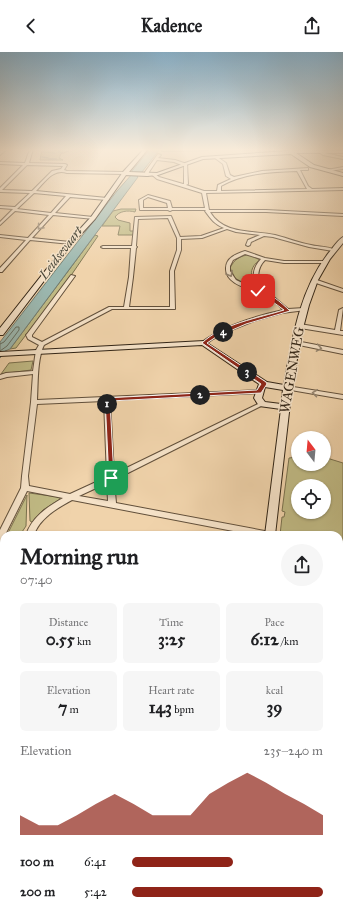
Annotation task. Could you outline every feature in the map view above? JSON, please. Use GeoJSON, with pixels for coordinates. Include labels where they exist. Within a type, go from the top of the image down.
{"type":"FeatureCollection","features":[{"type":"Feature","properties":{"kind":"street"},"geometry":{"type":"LineString","coordinates":[[1,222],[37,189]]}},
{"type":"Feature","properties":{"kind":"street"},"geometry":{"type":"LineString","coordinates":[[0,333],[114,189]]}},
{"type":"Feature","properties":{"kind":"street"},"geometry":{"type":"LineString","coordinates":[[194,189],[204,192],[298,189]]}},
{"type":"Feature","properties":{"kind":"street"},"geometry":{"type":"LineString","coordinates":[[0,191],[34,192],[107,199]]}},
{"type":"Feature","properties":{"kind":"street"},"geometry":{"type":"LineString","coordinates":[[204,192],[207,210],[213,220],[227,228],[264,236],[273,236],[309,246],[333,250]]}},
{"type":"Feature","properties":{"kind":"street"},"geometry":{"type":"LineString","coordinates":[[0,271],[69,195]]}},
{"type":"Feature","properties":{"kind":"street"},"geometry":{"type":"LineString","coordinates":[[170,210],[169,202],[164,200],[148,196],[141,200],[141,209],[170,210],[273,211],[343,215]]}},
{"type":"Feature","properties":{"kind":"street"},"geometry":{"type":"LineString","coordinates":[[0,207],[92,218]]}},
{"type":"Feature","properties":{"kind":"street"},"geometry":{"type":"LineString","coordinates":[[3,525],[25,488],[24,476],[40,350],[111,308],[126,308],[173,308],[172,271],[179,250],[179,238],[170,218],[136,218],[135,247],[126,308]]}},
{"type":"Feature","properties":{"kind":"street"},"geometry":{"type":"LineString","coordinates":[[179,238],[202,237],[227,228]]}},
{"type":"Feature","properties":{"kind":"street"},"geometry":{"type":"LineString","coordinates":[[236,231],[248,244]]}},
{"type":"Feature","properties":{"kind":"street"},"geometry":{"type":"LineString","coordinates":[[0,236],[70,243]]}},
{"type":"Feature","properties":{"kind":"street"},"geometry":{"type":"LineString","coordinates":[[246,252],[248,244],[264,236]]}},
{"type":"Feature","properties":{"kind":"street","name":"WAGENWEG"},"geometry":{"type":"LineString","coordinates":[[270,531],[287,388],[304,309],[324,262],[342,241]]}},
{"type":"Feature","properties":{"kind":"street"},"geometry":{"type":"LineString","coordinates":[[103,247],[135,247]]}},
{"type":"Feature","properties":{"kind":"street"},"geometry":{"type":"LineString","coordinates":[[287,311],[271,298],[258,291],[242,286],[232,279],[228,274],[227,268],[231,259],[246,252],[264,260],[284,262],[324,262]]}},
{"type":"Feature","properties":{"kind":"street"},"geometry":{"type":"LineString","coordinates":[[258,291],[254,274],[259,263],[264,260]]}},
{"type":"Feature","properties":{"kind":"street"},"geometry":{"type":"LineString","coordinates":[[40,350],[30,338],[29,334],[73,276]]}},
{"type":"Feature","properties":{"kind":"street"},"geometry":{"type":"LineString","coordinates":[[315,281],[343,291]]}},
{"type":"Feature","properties":{"kind":"street"},"geometry":{"type":"LineString","coordinates":[[2,356],[40,350],[66,351],[204,343],[214,336],[244,323],[287,311],[304,309]]}},
{"type":"Feature","properties":{"kind":"street"},"geometry":{"type":"LineString","coordinates":[[300,326],[340,332],[341,310],[343,309]]}},
{"type":"Feature","properties":{"kind":"street"},"geometry":{"type":"LineString","coordinates":[[204,343],[264,384],[343,396]]}},
{"type":"Feature","properties":{"kind":"street"},"geometry":{"type":"LineString","coordinates":[[296,343],[343,352]]}},
{"type":"Feature","properties":{"kind":"street"},"geometry":{"type":"LineString","coordinates":[[0,377],[36,372]]}},
{"type":"Feature","properties":{"kind":"street","name":"WAGENWEG"},"geometry":{"type":"LineString","coordinates":[[262,404],[258,398],[261,386],[264,384]]}},
{"type":"Feature","properties":{"kind":"street"},"geometry":{"type":"LineString","coordinates":[[34,402],[107,400],[259,391]]}},
{"type":"Feature","properties":{"kind":"street"},"geometry":{"type":"LineString","coordinates":[[107,400],[112,504]]}},
{"type":"Feature","properties":{"kind":"street"},"geometry":{"type":"LineString","coordinates":[[31,531],[39,519],[51,509],[72,496],[262,404],[285,407]]}},
{"type":"Feature","properties":{"kind":"street"},"geometry":{"type":"LineString","coordinates":[[25,488],[250,531]]}},
{"type":"Feature","properties":{"kind":"shaded area"},"geometry":{"type":"Polygon","coordinates":[[[121,209],[136,209],[135,212],[129,211],[119,213],[115,217],[118,220],[130,223],[130,231],[136,231],[135,235],[118,235],[120,226],[102,226],[113,211],[121,209]]]}},
{"type":"Feature","properties":{"kind":"shaded area"},"geometry":{"type":"Polygon","coordinates":[[[95,235],[98,236],[72,274],[16,348],[10,349],[95,235]]]}},
{"type":"Feature","properties":{"kind":"shaded area"},"geometry":{"type":"Polygon","coordinates":[[[250,255],[260,260],[252,269],[251,276],[255,287],[252,288],[235,278],[230,268],[238,258],[250,255]]]}},
{"type":"Feature","properties":{"kind":"shaded area"},"geometry":{"type":"Polygon","coordinates":[[[33,361],[31,370],[1,374],[9,363],[33,361]]]}},
{"type":"Feature","properties":{"kind":"shaded area"},"geometry":{"type":"Polygon","coordinates":[[[289,458],[291,458],[291,471],[331,471],[331,459],[343,463],[343,531],[280,531],[282,517],[284,517],[285,512],[282,511],[289,458]]]}},
{"type":"Feature","properties":{"kind":"shaded area"},"geometry":{"type":"Polygon","coordinates":[[[29,493],[59,497],[60,499],[43,510],[32,522],[30,521],[29,493]]]}},
{"type":"Feature","properties":{"kind":"shaded area"},"geometry":{"type":"Polygon","coordinates":[[[27,495],[26,526],[23,531],[9,531],[27,495]]]}},
{"type":"Feature","properties":{"kind":"water"},"geometry":{"type":"Polygon","coordinates":[[[119,189],[129,189],[10,349],[5,351],[0,358],[0,342],[119,189]]]}},
{"type":"Feature","properties":{"kind":"route"},"geometry":{"type":"LineString","coordinates":[[111,478],[107,400],[259,391],[261,386],[264,384],[204,343],[206,340],[244,323],[287,311],[283,306],[258,291]]}},
{"type":"Feature","properties":{"kind":"water label","name":"Leidsevaart"},"geometry":{"type":"Point","coordinates":[61,253]}}]}
